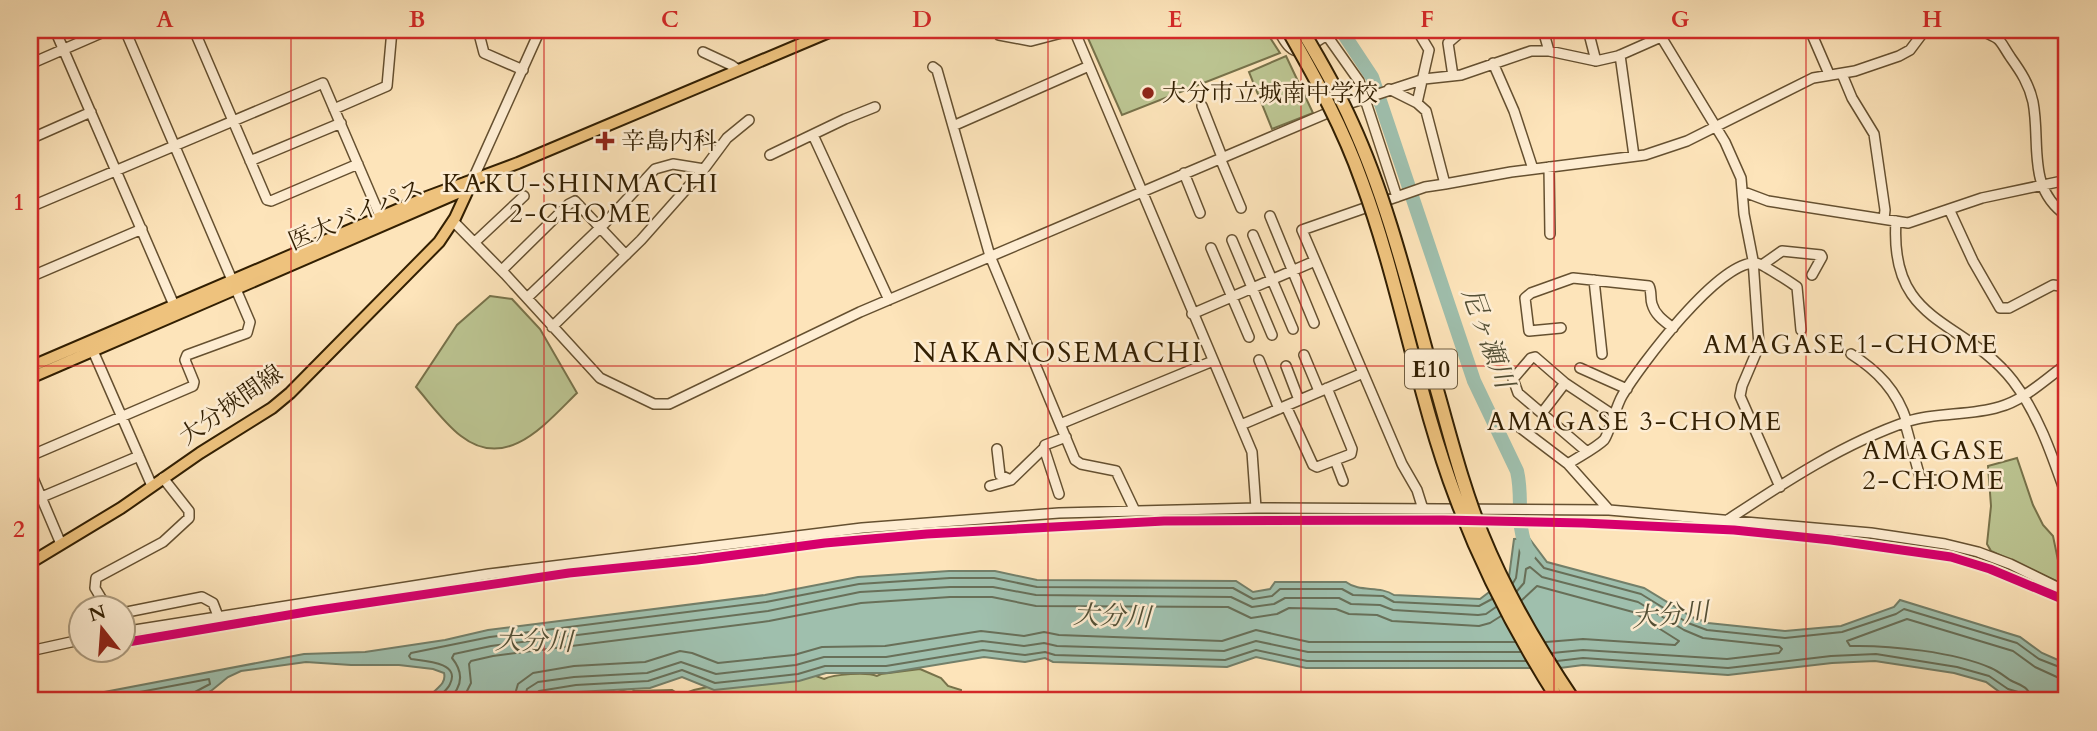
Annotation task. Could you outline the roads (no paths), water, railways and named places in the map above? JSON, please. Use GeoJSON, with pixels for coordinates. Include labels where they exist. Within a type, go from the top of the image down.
{"type":"FeatureCollection","features":[{"type":"Feature","properties":{"kind":"highway","name":"E10"},"geometry":{"type":"LineString","coordinates":[[1288,30],[1326,97],[1363,184],[1439,444],[1472,538],[1524,646],[1559,701]]}},
{"type":"Feature","properties":{"kind":"highway","name":"E10"},"geometry":{"type":"LineString","coordinates":[[1301,30],[1330,78],[1361,144],[1398,256],[1466,491],[1482,534],[1514,604],[1546,660],[1574,701]]}},
{"type":"Feature","properties":{"kind":"main road"},"geometry":{"type":"LineString","coordinates":[[738,70],[834,30]]}},
{"type":"Feature","properties":{"kind":"main road","name":"医大バイパス"},"geometry":{"type":"LineString","coordinates":[[30,378],[234,285],[738,70]]}},
{"type":"Feature","properties":{"kind":"main road","name":"大分挾間線"},"geometry":{"type":"LineString","coordinates":[[30,563],[121,508],[272,408],[290,393],[432,250],[453,221],[470,184]]}},
{"type":"Feature","properties":{"kind":"main road","name":"医大バイパス"},"geometry":{"type":"LineString","coordinates":[[30,367],[174,305],[234,285]]}},
{"type":"Feature","properties":{"kind":"street"},"geometry":{"type":"LineString","coordinates":[[55,30],[174,305]]}},
{"type":"Feature","properties":{"kind":"street"},"geometry":{"type":"LineString","coordinates":[[30,64],[108,30]]}},
{"type":"Feature","properties":{"kind":"street"},"geometry":{"type":"LineString","coordinates":[[30,456],[193,386],[194,382],[185,360],[187,355],[247,332],[250,322],[125,30]]}},
{"type":"Feature","properties":{"kind":"street"},"geometry":{"type":"LineString","coordinates":[[194,30],[267,200],[271,201],[358,164]]}},
{"type":"Feature","properties":{"kind":"street"},"geometry":{"type":"LineString","coordinates":[[334,109],[387,86],[392,30]]}},
{"type":"Feature","properties":{"kind":"street"},"geometry":{"type":"LineString","coordinates":[[478,30],[484,53],[523,70]]}},
{"type":"Feature","properties":{"kind":"street"},"geometry":{"type":"LineString","coordinates":[[470,184],[540,30]]}},
{"type":"Feature","properties":{"kind":"street"},"geometry":{"type":"LineString","coordinates":[[999,36],[1031,41],[1074,30],[1252,452],[1256,508]]}},
{"type":"Feature","properties":{"kind":"street"},"geometry":{"type":"LineString","coordinates":[[1278,30],[1291,49],[1297,52],[1325,32],[1357,77],[1397,197]]}},
{"type":"Feature","properties":{"kind":"street"},"geometry":{"type":"LineString","coordinates":[[1418,30],[1429,50],[1418,103]]}},
{"type":"Feature","properties":{"kind":"street"},"geometry":{"type":"LineString","coordinates":[[1453,76],[1448,43],[1464,30]]}},
{"type":"Feature","properties":{"kind":"street"},"geometry":{"type":"LineString","coordinates":[[1543,30],[1549,51]]}},
{"type":"Feature","properties":{"kind":"street"},"geometry":{"type":"LineString","coordinates":[[1588,30],[1596,61]]}},
{"type":"Feature","properties":{"kind":"street"},"geometry":{"type":"LineString","coordinates":[[1810,30],[1829,74]]}},
{"type":"Feature","properties":{"kind":"street"},"geometry":{"type":"LineString","coordinates":[[1423,509],[1302,230],[1425,187],[1634,156],[1679,144],[1799,84],[1905,54],[1925,30]]}},
{"type":"Feature","properties":{"kind":"street"},"geometry":{"type":"LineString","coordinates":[[1980,30],[2001,40],[2026,81],[2034,111],[2036,158],[2042,185],[2054,206],[2067,216]]}},
{"type":"Feature","properties":{"kind":"street"},"geometry":{"type":"LineString","coordinates":[[453,221],[604,381],[654,404],[664,405],[888,300],[1184,173],[1389,89],[1424,79],[1453,76],[1531,51],[1549,51],[1596,61],[1620,55],[1659,34],[1737,166],[1744,192],[1744,214],[1758,264],[1759,346],[1740,396],[1780,487]]}},
{"type":"Feature","properties":{"kind":"street"},"geometry":{"type":"LineString","coordinates":[[703,52],[738,70]]}},
{"type":"Feature","properties":{"kind":"street"},"geometry":{"type":"LineString","coordinates":[[1620,55],[1634,156]]}},
{"type":"Feature","properties":{"kind":"street"},"geometry":{"type":"LineString","coordinates":[[1493,63],[1514,111],[1534,169]]}},
{"type":"Feature","properties":{"kind":"street"},"geometry":{"type":"LineString","coordinates":[[953,126],[1089,66]]}},
{"type":"Feature","properties":{"kind":"street"},"geometry":{"type":"LineString","coordinates":[[933,67],[937,70],[990,256],[1060,424],[1078,463],[1118,473],[1135,511]]}},
{"type":"Feature","properties":{"kind":"street"},"geometry":{"type":"LineString","coordinates":[[1842,74],[1852,98],[1874,134],[1884,219]]}},
{"type":"Feature","properties":{"kind":"street"},"geometry":{"type":"LineString","coordinates":[[30,207],[323,83],[383,221]]}},
{"type":"Feature","properties":{"kind":"street"},"geometry":{"type":"LineString","coordinates":[[1389,89],[1424,108],[1429,118],[1445,184]]}},
{"type":"Feature","properties":{"kind":"street"},"geometry":{"type":"LineString","coordinates":[[1202,106],[1241,208]]}},
{"type":"Feature","properties":{"kind":"street"},"geometry":{"type":"LineString","coordinates":[[770,155],[875,107]]}},
{"type":"Feature","properties":{"kind":"street"},"geometry":{"type":"LineString","coordinates":[[30,139],[91,112]]}},
{"type":"Feature","properties":{"kind":"street"},"geometry":{"type":"LineString","coordinates":[[552,327],[626,255],[704,169],[727,138],[749,120]]}},
{"type":"Feature","properties":{"kind":"street"},"geometry":{"type":"LineString","coordinates":[[250,161],[341,123]]}},
{"type":"Feature","properties":{"kind":"street"},"geometry":{"type":"LineString","coordinates":[[813,135],[888,300]]}},
{"type":"Feature","properties":{"kind":"street"},"geometry":{"type":"LineString","coordinates":[[527,298],[654,169],[673,164],[704,169]]}},
{"type":"Feature","properties":{"kind":"street"},"geometry":{"type":"LineString","coordinates":[[1549,167],[1550,234]]}},
{"type":"Feature","properties":{"kind":"street"},"geometry":{"type":"LineString","coordinates":[[1184,173],[1200,213]]}},
{"type":"Feature","properties":{"kind":"street"},"geometry":{"type":"LineString","coordinates":[[1744,192],[1768,201],[1909,223],[1988,197],[2067,180]]}},
{"type":"Feature","properties":{"kind":"street"},"geometry":{"type":"LineString","coordinates":[[475,242],[524,196]]}},
{"type":"Feature","properties":{"kind":"street"},"geometry":{"type":"LineString","coordinates":[[502,270],[575,201],[626,255]]}},
{"type":"Feature","properties":{"kind":"street"},"geometry":{"type":"LineString","coordinates":[[1949,209],[1973,261],[2000,308],[2009,308],[2053,285],[2060,286],[2067,295]]}},
{"type":"Feature","properties":{"kind":"street"},"geometry":{"type":"LineString","coordinates":[[1269,216],[1314,323]]}},
{"type":"Feature","properties":{"kind":"street"},"geometry":{"type":"LineString","coordinates":[[1896,221],[1896,256],[1919,303],[1935,320],[1998,365],[2023,396],[2040,427],[2067,498]]}},
{"type":"Feature","properties":{"kind":"street"},"geometry":{"type":"LineString","coordinates":[[30,277],[142,229]]}},
{"type":"Feature","properties":{"kind":"street"},"geometry":{"type":"LineString","coordinates":[[1253,235],[1293,329]]}},
{"type":"Feature","properties":{"kind":"street"},"geometry":{"type":"LineString","coordinates":[[1232,240],[1272,335]]}},
{"type":"Feature","properties":{"kind":"street"},"geometry":{"type":"LineString","coordinates":[[1211,248],[1249,337]]}},
{"type":"Feature","properties":{"kind":"street"},"geometry":{"type":"LineString","coordinates":[[1568,464],[1604,440],[1627,389],[1673,328],[1704,294],[1731,273],[1758,264],[1782,251],[1821,255],[1812,275]]}},
{"type":"Feature","properties":{"kind":"street"},"geometry":{"type":"LineString","coordinates":[[1192,314],[1315,261]]}},
{"type":"Feature","properties":{"kind":"street"},"geometry":{"type":"LineString","coordinates":[[1758,264],[1797,287],[1801,330]]}},
{"type":"Feature","properties":{"kind":"street"},"geometry":{"type":"LineString","coordinates":[[1561,328],[1529,331],[1525,298],[1526,295],[1568,279],[1649,286],[1653,308],[1660,318],[1673,328]]}},
{"type":"Feature","properties":{"kind":"street"},"geometry":{"type":"LineString","coordinates":[[1594,280],[1602,354]]}},
{"type":"Feature","properties":{"kind":"street"},"geometry":{"type":"LineString","coordinates":[[93,351],[152,486]]}},
{"type":"Feature","properties":{"kind":"street"},"geometry":{"type":"LineString","coordinates":[[1851,354],[1879,374],[1900,402],[1921,481],[1923,483],[1935,480]]}},
{"type":"Feature","properties":{"kind":"street"},"geometry":{"type":"LineString","coordinates":[[1259,360],[1313,465],[1317,467],[1351,454],[1352,449],[1304,355]]}},
{"type":"Feature","properties":{"kind":"street"},"geometry":{"type":"LineString","coordinates":[[1586,451],[1520,396],[1513,383],[1514,377],[1535,357],[1565,383],[1613,415]]}},
{"type":"Feature","properties":{"kind":"street"},"geometry":{"type":"LineString","coordinates":[[1060,424],[1213,361]]}},
{"type":"Feature","properties":{"kind":"street"},"geometry":{"type":"LineString","coordinates":[[1729,519],[1841,451],[1906,422],[1997,408],[2023,396],[2067,365]]}},
{"type":"Feature","properties":{"kind":"street"},"geometry":{"type":"LineString","coordinates":[[1286,366],[1300,400]]}},
{"type":"Feature","properties":{"kind":"street"},"geometry":{"type":"LineString","coordinates":[[1580,368],[1627,389]]}},
{"type":"Feature","properties":{"kind":"street"},"geometry":{"type":"LineString","coordinates":[[1241,425],[1363,373]]}},
{"type":"Feature","properties":{"kind":"street"},"geometry":{"type":"LineString","coordinates":[[1542,413],[1565,383]]}},
{"type":"Feature","properties":{"kind":"street"},"geometry":{"type":"LineString","coordinates":[[1514,423],[1568,464],[1609,510]]}},
{"type":"Feature","properties":{"kind":"street"},"geometry":{"type":"LineString","coordinates":[[990,486],[1012,480],[1045,445],[1066,437]]}},
{"type":"Feature","properties":{"kind":"street"},"geometry":{"type":"LineString","coordinates":[[1044,448],[1059,494]]}},
{"type":"Feature","properties":{"kind":"street"},"geometry":{"type":"LineString","coordinates":[[997,449],[1000,475],[1012,480]]}},
{"type":"Feature","properties":{"kind":"street"},"geometry":{"type":"LineString","coordinates":[[30,502],[139,456]]}},
{"type":"Feature","properties":{"kind":"street"},"geometry":{"type":"LineString","coordinates":[[1335,460],[1343,481]]}},
{"type":"Feature","properties":{"kind":"street"},"geometry":{"type":"LineString","coordinates":[[30,471],[61,544]]}},
{"type":"Feature","properties":{"kind":"street"},"geometry":{"type":"LineString","coordinates":[[99,594],[95,588],[96,578],[163,542],[189,518],[189,511],[163,478]]}},
{"type":"Feature","properties":{"kind":"street"},"geometry":{"type":"LineString","coordinates":[[136,630],[549,566],[850,529],[1007,516],[1256,508],[1609,510],[1871,533],[1945,544],[2010,564],[2067,592]]}},
{"type":"Feature","properties":{"kind":"street"},"geometry":{"type":"LineString","coordinates":[[136,610],[202,597],[213,603],[218,615]]}},
{"type":"Feature","properties":{"kind":"street"},"geometry":{"type":"LineString","coordinates":[[30,651],[66,643]]}},
{"type":"Feature","properties":{"kind":"water","name":"大分川"},"geometry":{"type":"Polygon","coordinates":[[[1529,538],[1547,562],[1644,588],[1692,617],[1708,623],[1785,631],[1841,626],[1894,607],[1900,600],[2020,637],[2042,653],[2067,664],[2067,701],[2028,701],[2005,696],[1986,682],[1954,673],[1875,661],[1728,675],[1583,665],[1560,668],[1306,668],[1256,657],[1227,667],[1053,662],[1045,658],[1025,662],[984,657],[887,673],[826,673],[799,681],[714,690],[682,677],[650,688],[577,692],[516,701],[429,701],[431,700],[428,698],[444,681],[444,673],[433,669],[399,665],[306,662],[241,671],[191,701],[57,701],[304,654],[365,652],[445,640],[488,630],[765,595],[858,577],[995,571],[1037,580],[1236,581],[1253,592],[1270,589],[1275,582],[1346,582],[1394,595],[1480,599],[1509,577],[1514,539],[1529,538]]]}},
{"type":"Feature","properties":{"kind":"waterway","name":"尼ヶ瀬川"},"geometry":{"type":"LineString","coordinates":[[1341,30],[1372,77],[1474,381],[1517,471],[1520,522],[1529,554]]}},
{"type":"Feature","properties":{"kind":"place","name":"大分市立城南中学校"},"geometry":{"type":"Point","coordinates":[1148,93]}},
{"type":"Feature","properties":{"kind":"place","name":"辛島内科"},"geometry":{"type":"Point","coordinates":[605,141]}},
{"type":"Feature","properties":{"kind":"district","name":"KAKU-SHINMACHI 2-CHOME"},"geometry":{"type":"Point","coordinates":[581,198]}},
{"type":"Feature","properties":{"kind":"district","name":"AMAGASE 1-CHOME"},"geometry":{"type":"Point","coordinates":[1851,344]}},
{"type":"Feature","properties":{"kind":"district","name":"NAKANOSEMACHI"},"geometry":{"type":"Point","coordinates":[1058,353]}},
{"type":"Feature","properties":{"kind":"district","name":"AMAGASE 3-CHOME"},"geometry":{"type":"Point","coordinates":[1635,421]}},
{"type":"Feature","properties":{"kind":"district","name":"AMAGASE 2-CHOME"},"geometry":{"type":"Point","coordinates":[1934,465]}}]}
